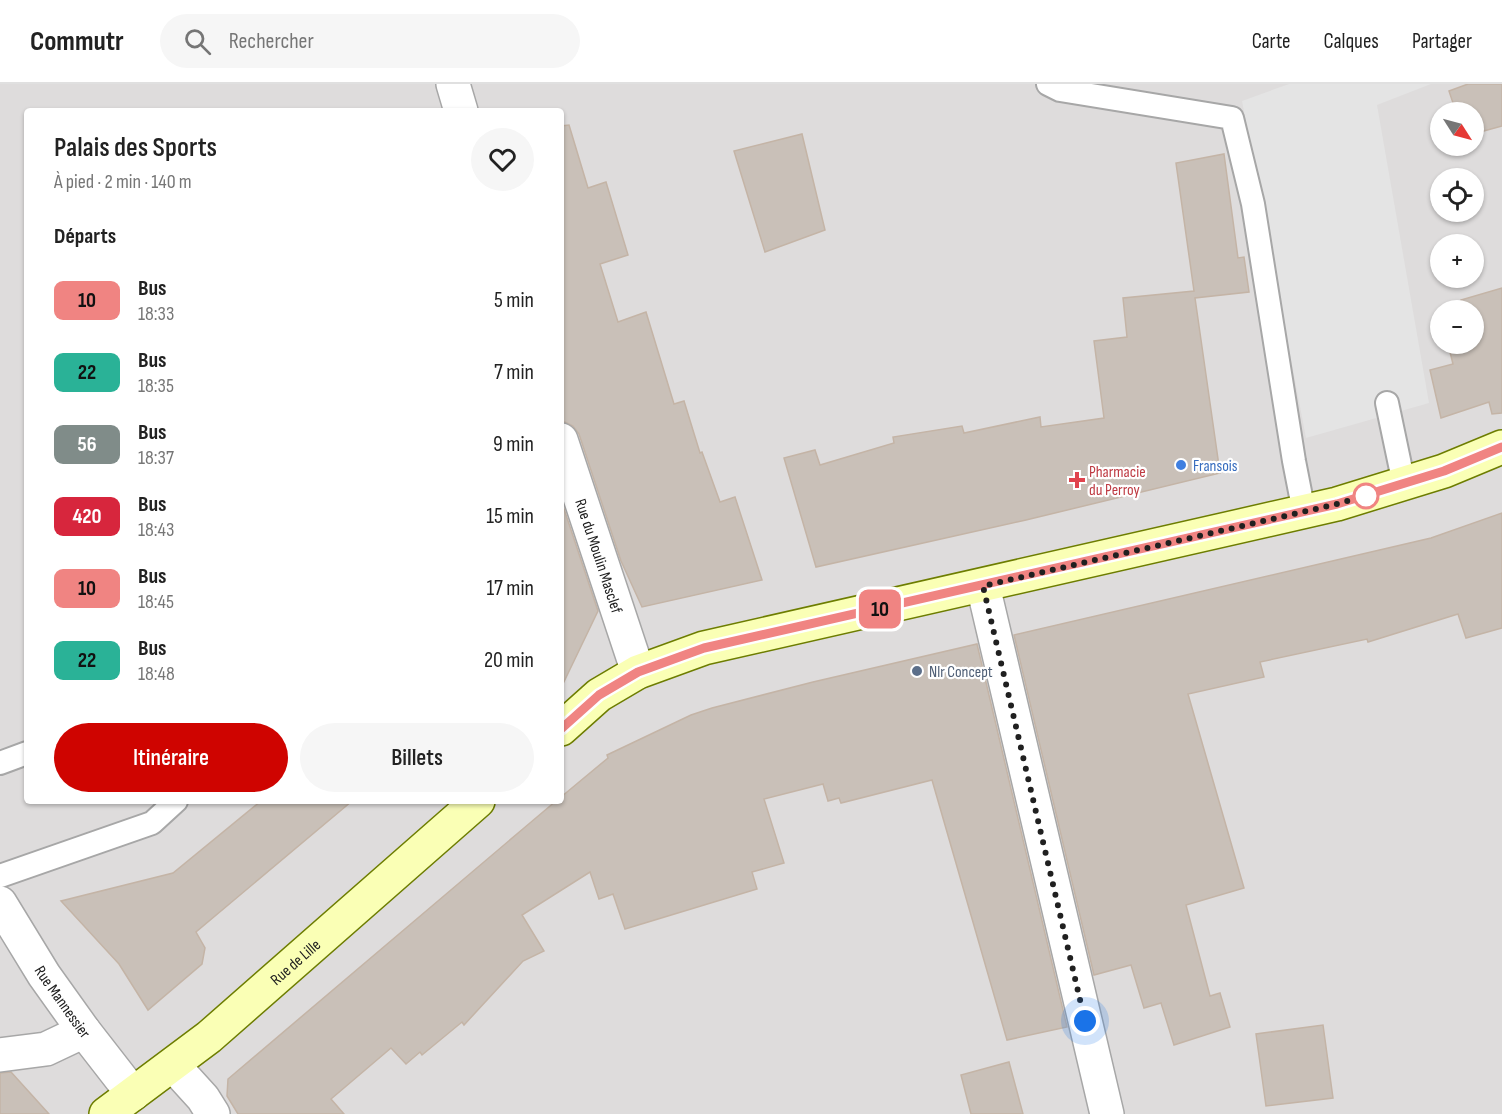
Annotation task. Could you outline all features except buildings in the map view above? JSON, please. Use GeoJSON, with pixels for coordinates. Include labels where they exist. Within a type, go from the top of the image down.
{"type":"FeatureCollection","features":[{"type":"Feature","properties":{"kind":"main road"},"geometry":{"type":"LineString","coordinates":[[564,726],[599,695],[638,672],[704,648],[1337,504],[1444,471],[1502,447]]}},
{"type":"Feature","properties":{"kind":"main road","name":"Rue de Lille"},"geometry":{"type":"LineString","coordinates":[[106,1114],[209,1037],[475,804]]}},
{"type":"Feature","properties":{"kind":"street"},"geometry":{"type":"LineString","coordinates":[[453,84],[460,108]]}},
{"type":"Feature","properties":{"kind":"street","name":"Rue du Moulin Masclef"},"geometry":{"type":"LineString","coordinates":[[564,449],[638,672]]}},
{"type":"Feature","properties":{"kind":"street"},"geometry":{"type":"LineString","coordinates":[[983,586],[1107,1114]]}},
{"type":"Feature","properties":{"kind":"street","name":"Rue Mannessier"},"geometry":{"type":"LineString","coordinates":[[0,903],[44,975],[133,1094]]}},
{"type":"Feature","properties":{"kind":"street"},"geometry":{"type":"LineString","coordinates":[[0,1055],[46,1049],[84,1031]]}},
{"type":"Feature","properties":{"kind":"street"},"geometry":{"type":"LineString","coordinates":[[173,1065],[203,1098],[213,1114]]}},
{"type":"Feature","properties":{"kind":"lane"},"geometry":{"type":"LineString","coordinates":[[1056,86],[1232,118],[1253,204],[1304,512]]}},
{"type":"Feature","properties":{"kind":"lane"},"geometry":{"type":"LineString","coordinates":[[1386,404],[1404,484]]}},
{"type":"Feature","properties":{"kind":"lane"},"geometry":{"type":"LineString","coordinates":[[0,763],[24,754]]}},
{"type":"Feature","properties":{"kind":"lane"},"geometry":{"type":"LineString","coordinates":[[0,876],[152,823],[173,804]]}},
{"type":"Feature","properties":{"kind":"shaded area"},"geometry":{"type":"Polygon","coordinates":[[[0,84],[1502,84],[1502,1114],[0,1114],[0,84]]]}},
{"type":"Feature","properties":{"kind":"shaded area"},"geometry":{"type":"Polygon","coordinates":[[[1289,84],[1431,84],[1377,105],[1429,403],[1306,438],[1242,101],[1289,84]]]}},
{"type":"Feature","properties":{"kind":"bus line","name":"10"},"geometry":{"type":"LineString","coordinates":[[564,726],[599,695],[638,672],[704,648],[1337,504],[1444,471],[1502,447]]}},
{"type":"Feature","properties":{"kind":"place","name":"Fransois"},"geometry":{"type":"Point","coordinates":[1181,465]}},
{"type":"Feature","properties":{"kind":"place","name":"Pharmacie du Perroy"},"geometry":{"type":"Point","coordinates":[1077,480]}},
{"type":"Feature","properties":{"kind":"place","name":"Nlr Concept"},"geometry":{"type":"Point","coordinates":[917,671]}},
{"type":"Feature","properties":{"kind":"route"},"geometry":{"type":"LineString","coordinates":[[1085,1021],[983,586],[1369,495],[1366,496]]}}]}
